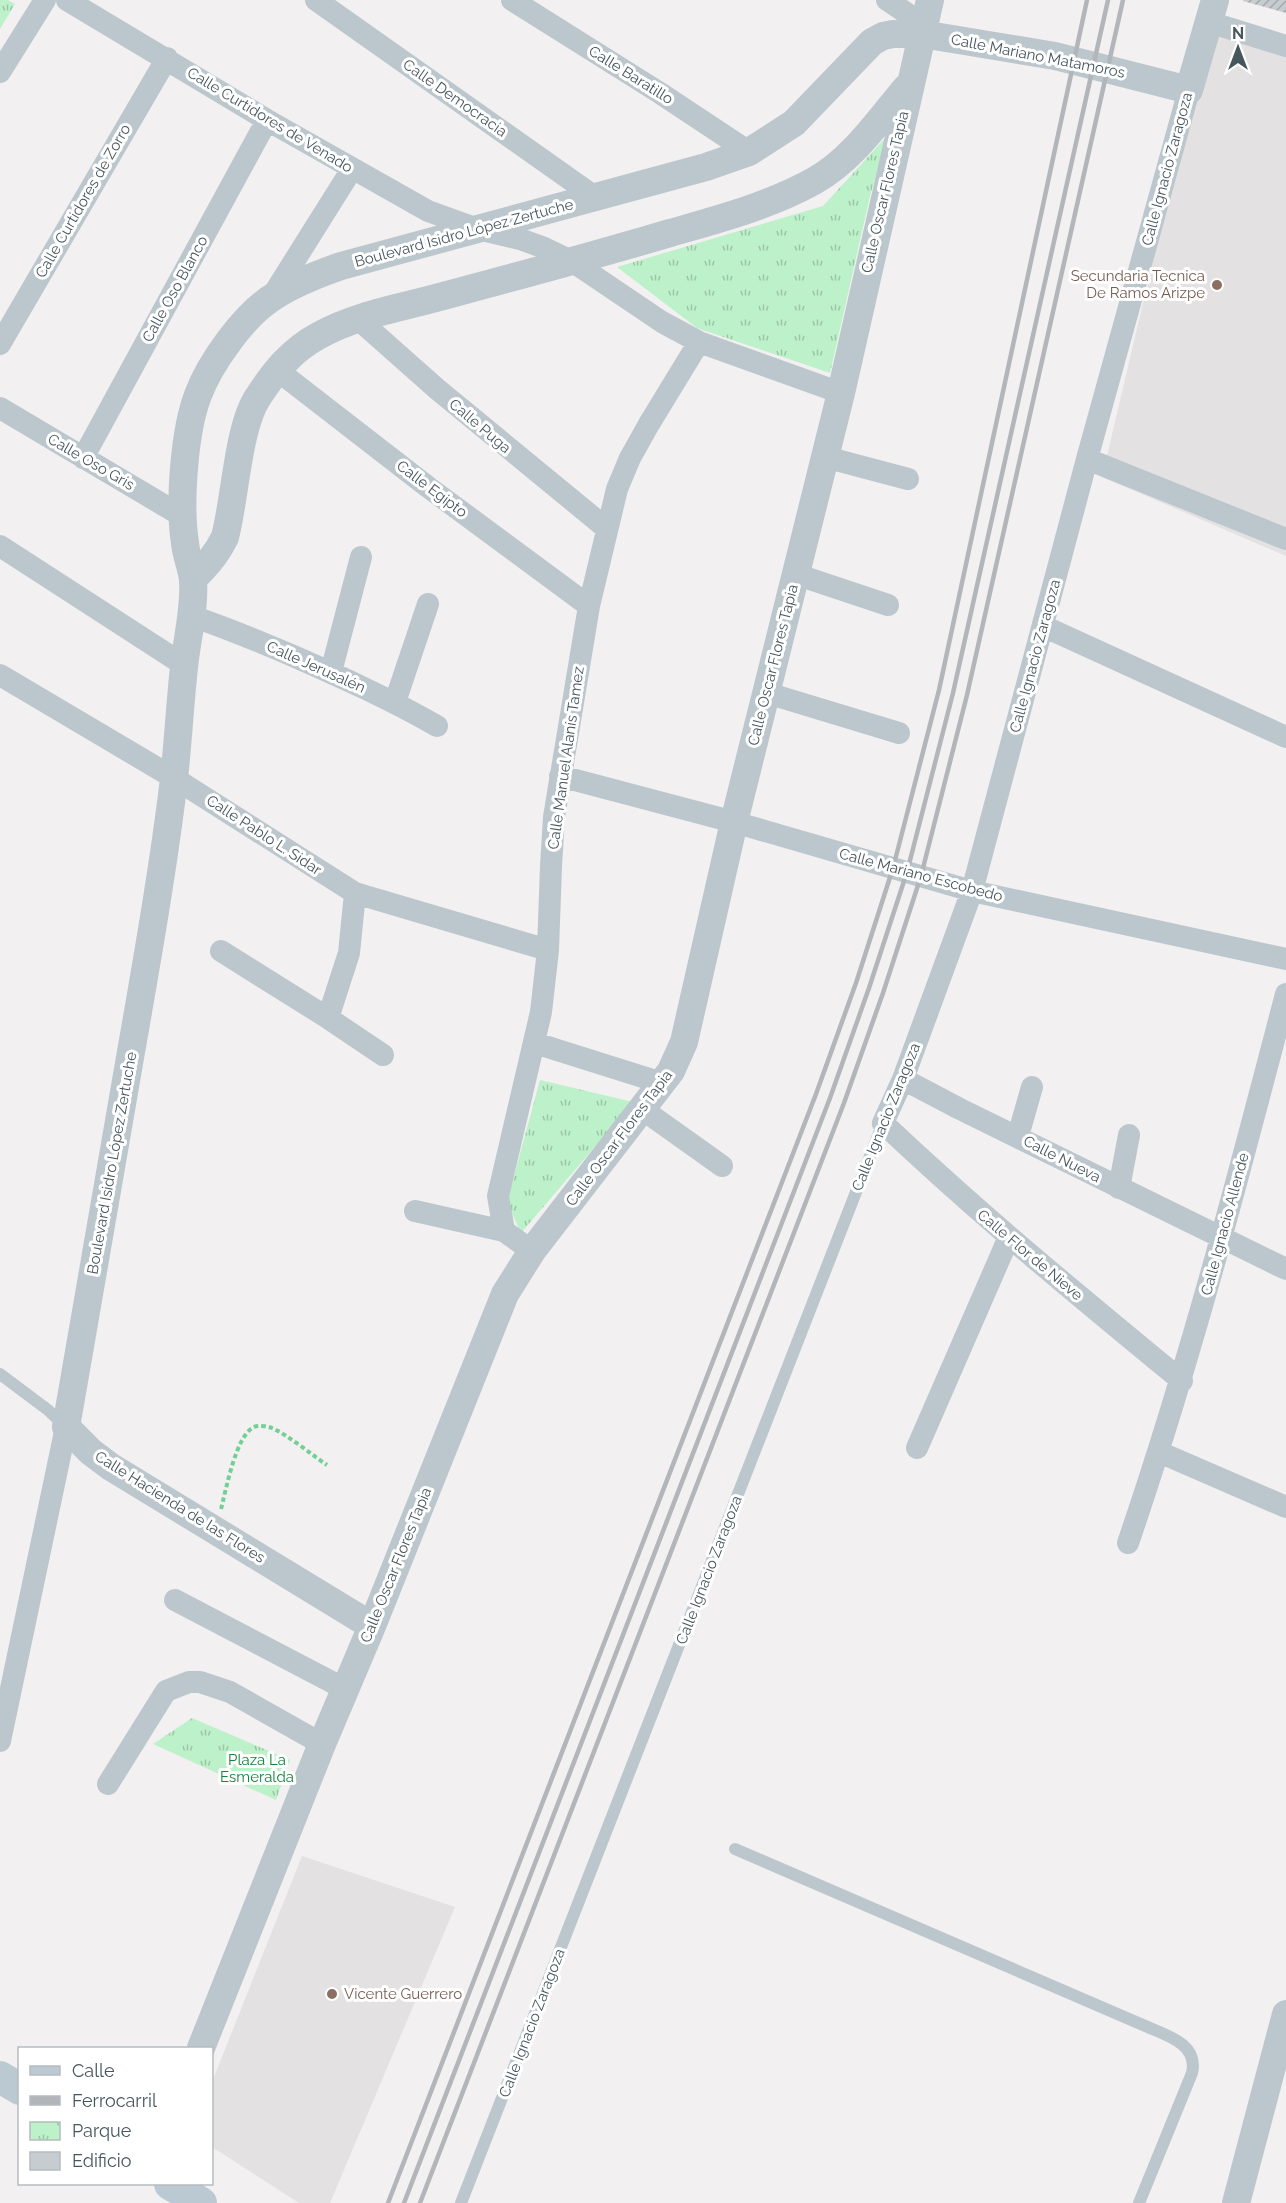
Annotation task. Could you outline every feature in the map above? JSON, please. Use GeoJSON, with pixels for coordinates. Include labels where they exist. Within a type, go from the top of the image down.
{"type":"FeatureCollection","features":[{"type":"Feature","properties":{"kind":"main road"},"geometry":{"type":"LineString","coordinates":[[0,2077],[18,2088]]}},
{"type":"Feature","properties":{"kind":"main road"},"geometry":{"type":"LineString","coordinates":[[172,2185],[201,2203]]}},
{"type":"Feature","properties":{"kind":"street"},"geometry":{"type":"LineString","coordinates":[[0,72],[45,0]]}},
{"type":"Feature","properties":{"kind":"street","name":"Calle Curtidores de Venado"},"geometry":{"type":"LineString","coordinates":[[67,0],[267,120],[428,211],[478,229],[520,239],[573,262],[662,322],[699,342],[841,393]]}},
{"type":"Feature","properties":{"kind":"street","name":"Calle Democracia"},"geometry":{"type":"LineString","coordinates":[[316,0],[595,197]]}},
{"type":"Feature","properties":{"kind":"street","name":"Calle Baratillo"},"geometry":{"type":"LineString","coordinates":[[512,0],[749,152]]}},
{"type":"Feature","properties":{"kind":"street"},"geometry":{"type":"LineString","coordinates":[[887,0],[926,20]]}},
{"type":"Feature","properties":{"kind":"street"},"geometry":{"type":"LineString","coordinates":[[1212,11],[1286,46]]}},
{"type":"Feature","properties":{"kind":"street","name":"Calle Ignacio Zaragoza"},"geometry":{"type":"LineString","coordinates":[[883,1123],[903,1079],[972,891],[1087,459],[1212,11]]}},
{"type":"Feature","properties":{"kind":"street","name":"Boulevard Isidro López Zertuche"},"geometry":{"type":"LineString","coordinates":[[0,1741],[66,1427],[142,986],[174,778],[193,579],[184,543],[182,516],[187,442],[197,397],[205,377],[243,324],[271,298],[313,276],[341,266],[706,167],[749,152],[794,123],[872,42],[926,20]]}},
{"type":"Feature","properties":{"kind":"street","name":"Calle Oscar Flores Tapia"},"geometry":{"type":"LineString","coordinates":[[202,2047],[505,1294],[532,1251],[662,1083],[679,1056],[689,1026],[734,822],[841,393],[926,20]]}},
{"type":"Feature","properties":{"kind":"street","name":"Calle Mariano Matamoros"},"geometry":{"type":"LineString","coordinates":[[926,20],[1054,56],[1189,90]]}},
{"type":"Feature","properties":{"kind":"street","name":"Calle Curtidores de Zorro"},"geometry":{"type":"LineString","coordinates":[[0,344],[167,58]]}},
{"type":"Feature","properties":{"kind":"street"},"geometry":{"type":"LineString","coordinates":[[193,579],[209,563],[225,537],[249,418],[256,399],[277,370],[302,346],[320,335],[358,319],[573,262],[769,203],[817,180],[853,149],[910,84]]}},
{"type":"Feature","properties":{"kind":"street","name":"Calle Oso Blanco"},"geometry":{"type":"LineString","coordinates":[[83,458],[267,120]]}},
{"type":"Feature","properties":{"kind":"street"},"geometry":{"type":"LineString","coordinates":[[271,298],[352,169]]}},
{"type":"Feature","properties":{"kind":"street","name":"Calle Puga"},"geometry":{"type":"LineString","coordinates":[[358,319],[446,397],[606,528]]}},
{"type":"Feature","properties":{"kind":"street","name":"Calle Manuel Alanís Tamez"},"geometry":{"type":"LineString","coordinates":[[504,1231],[498,1196],[541,1012],[548,950],[551,866],[560,776],[589,606],[606,528],[617,489],[630,458],[699,342]]}},
{"type":"Feature","properties":{"kind":"street","name":"Calle Egipto"},"geometry":{"type":"LineString","coordinates":[[277,370],[428,487],[589,606]]}},
{"type":"Feature","properties":{"kind":"street","name":"Calle Oso Gris"},"geometry":{"type":"LineString","coordinates":[[0,408],[182,516]]}},
{"type":"Feature","properties":{"kind":"street"},"geometry":{"type":"LineString","coordinates":[[825,457],[908,479]]}},
{"type":"Feature","properties":{"kind":"street"},"geometry":{"type":"LineString","coordinates":[[1087,459],[1286,539]]}},
{"type":"Feature","properties":{"kind":"street"},"geometry":{"type":"LineString","coordinates":[[0,546],[184,665]]}},
{"type":"Feature","properties":{"kind":"street"},"geometry":{"type":"LineString","coordinates":[[331,672],[361,557]]}},
{"type":"Feature","properties":{"kind":"street"},"geometry":{"type":"LineString","coordinates":[[795,574],[888,605]]}},
{"type":"Feature","properties":{"kind":"street"},"geometry":{"type":"LineString","coordinates":[[395,702],[428,604]]}},
{"type":"Feature","properties":{"kind":"street","name":"Calle Jerusalén"},"geometry":{"type":"LineString","coordinates":[[191,616],[224,627],[331,672],[395,702],[437,726]]}},
{"type":"Feature","properties":{"kind":"street"},"geometry":{"type":"LineString","coordinates":[[1043,626],[1286,738]]}},
{"type":"Feature","properties":{"kind":"street","name":"Calle Pablo L. Sidar"},"geometry":{"type":"LineString","coordinates":[[0,675],[174,778],[355,893],[548,950]]}},
{"type":"Feature","properties":{"kind":"street"},"geometry":{"type":"LineString","coordinates":[[767,693],[899,733]]}},
{"type":"Feature","properties":{"kind":"street","name":"Calle Mariano Escobedo"},"geometry":{"type":"LineString","coordinates":[[560,776],[734,822],[972,891],[1286,959]]}},
{"type":"Feature","properties":{"kind":"street"},"geometry":{"type":"LineString","coordinates":[[328,1018],[349,953],[355,893]]}},
{"type":"Feature","properties":{"kind":"street"},"geometry":{"type":"LineString","coordinates":[[221,951],[383,1055]]}},
{"type":"Feature","properties":{"kind":"street","name":"Calle Ignacio Allende"},"geometry":{"type":"LineString","coordinates":[[1128,1543],[1182,1381],[1286,994]]}},
{"type":"Feature","properties":{"kind":"street"},"geometry":{"type":"LineString","coordinates":[[535,1043],[662,1083]]}},
{"type":"Feature","properties":{"kind":"street","name":"Calle Nueva"},"geometry":{"type":"LineString","coordinates":[[903,1079],[1286,1269]]}},
{"type":"Feature","properties":{"kind":"street"},"geometry":{"type":"LineString","coordinates":[[1018,1136],[1032,1087]]}},
{"type":"Feature","properties":{"kind":"street"},"geometry":{"type":"LineString","coordinates":[[642,1109],[722,1166]]}},
{"type":"Feature","properties":{"kind":"street","name":"Calle Flor de Nieve"},"geometry":{"type":"LineString","coordinates":[[883,1123],[1009,1237],[1182,1381]]}},
{"type":"Feature","properties":{"kind":"street"},"geometry":{"type":"LineString","coordinates":[[1119,1188],[1129,1136]]}},
{"type":"Feature","properties":{"kind":"street"},"geometry":{"type":"LineString","coordinates":[[415,1211],[504,1231],[532,1251]]}},
{"type":"Feature","properties":{"kind":"street"},"geometry":{"type":"LineString","coordinates":[[917,1448],[1009,1237]]}},
{"type":"Feature","properties":{"kind":"street","name":"Calle Hacienda de las Flores"},"geometry":{"type":"LineString","coordinates":[[66,1427],[91,1452],[111,1467],[372,1626]]}},
{"type":"Feature","properties":{"kind":"street"},"geometry":{"type":"LineString","coordinates":[[1159,1452],[1286,1507]]}},
{"type":"Feature","properties":{"kind":"street"},"geometry":{"type":"LineString","coordinates":[[175,1600],[345,1689]]}},
{"type":"Feature","properties":{"kind":"street"},"geometry":{"type":"LineString","coordinates":[[108,1784],[165,1691],[189,1682],[213,1685],[230,1692],[322,1744]]}},
{"type":"Feature","properties":{"kind":"street"},"geometry":{"type":"LineString","coordinates":[[1236,2203],[1286,2014]]}},
{"type":"Feature","properties":{"kind":"lane","name":"Calle Ignacio Zaragoza"},"geometry":{"type":"LineString","coordinates":[[461,2203],[883,1123]]}},
{"type":"Feature","properties":{"kind":"lane","name":"Calle Hacienda de las Flores"},"geometry":{"type":"LineString","coordinates":[[0,1374],[48,1410],[66,1427]]}},
{"type":"Feature","properties":{"kind":"lane"},"geometry":{"type":"LineString","coordinates":[[735,1849],[1152,2029],[1189,2050],[1194,2063],[1192,2073],[1139,2203]]}},
{"type":"Feature","properties":{"kind":"path"},"geometry":{"type":"LineString","coordinates":[[215,1530],[235,1456],[244,1435],[252,1428],[259,1426],[273,1429],[327,1465]]}},
{"type":"Feature","properties":{"kind":"shaded area","name":"Secundaria Tecnica De Ramos Arizpe"},"geometry":{"type":"Polygon","coordinates":[[[1208,27],[1286,50],[1286,556],[1102,477],[1208,27]]]}},
{"type":"Feature","properties":{"kind":"shaded area","name":"Vicente Guerrero"},"geometry":{"type":"Polygon","coordinates":[[[302,1856],[455,1907],[330,2203],[299,2203],[213,2148],[213,2079],[302,1856]]]}},
{"type":"Feature","properties":{"kind":"green space"},"geometry":{"type":"Polygon","coordinates":[[[0,0],[8,0],[15,4],[0,29],[0,0]]]}},
{"type":"Feature","properties":{"kind":"green space"},"geometry":{"type":"Polygon","coordinates":[[[887,136],[870,196],[830,373],[697,328],[617,267],[823,206],[887,136]]]}},
{"type":"Feature","properties":{"kind":"green space"},"geometry":{"type":"Polygon","coordinates":[[[540,1080],[633,1102],[521,1233],[507,1202],[540,1080]]]}},
{"type":"Feature","properties":{"kind":"green space","name":"Plaza La Esmeralda"},"geometry":{"type":"Polygon","coordinates":[[[192,1718],[290,1760],[276,1800],[153,1744],[192,1718]]]}},
{"type":"Feature","properties":{"kind":"building"},"geometry":{"type":"Polygon","coordinates":[[[1243,0],[1286,0],[1286,13],[1243,1],[1243,0]]]}},
{"type":"Feature","properties":{"kind":"railway"},"geometry":{"type":"LineString","coordinates":[[388,2203],[816,1094],[856,983],[893,868],[939,690],[1087,0]]}},
{"type":"Feature","properties":{"kind":"railway"},"geometry":{"type":"LineString","coordinates":[[404,2203],[830,1098],[907,872],[953,693],[1108,0]]}},
{"type":"Feature","properties":{"kind":"railway"},"geometry":{"type":"LineString","coordinates":[[420,2203],[844,1103],[921,876],[967,695],[1123,0]]}},
{"type":"Feature","properties":{"kind":"place","name":"Secundaria Tecnica De Ramos Arizpe"},"geometry":{"type":"Point","coordinates":[1217,285]}},
{"type":"Feature","properties":{"kind":"place","name":"Vicente Guerrero"},"geometry":{"type":"Point","coordinates":[332,1994]}}]}
